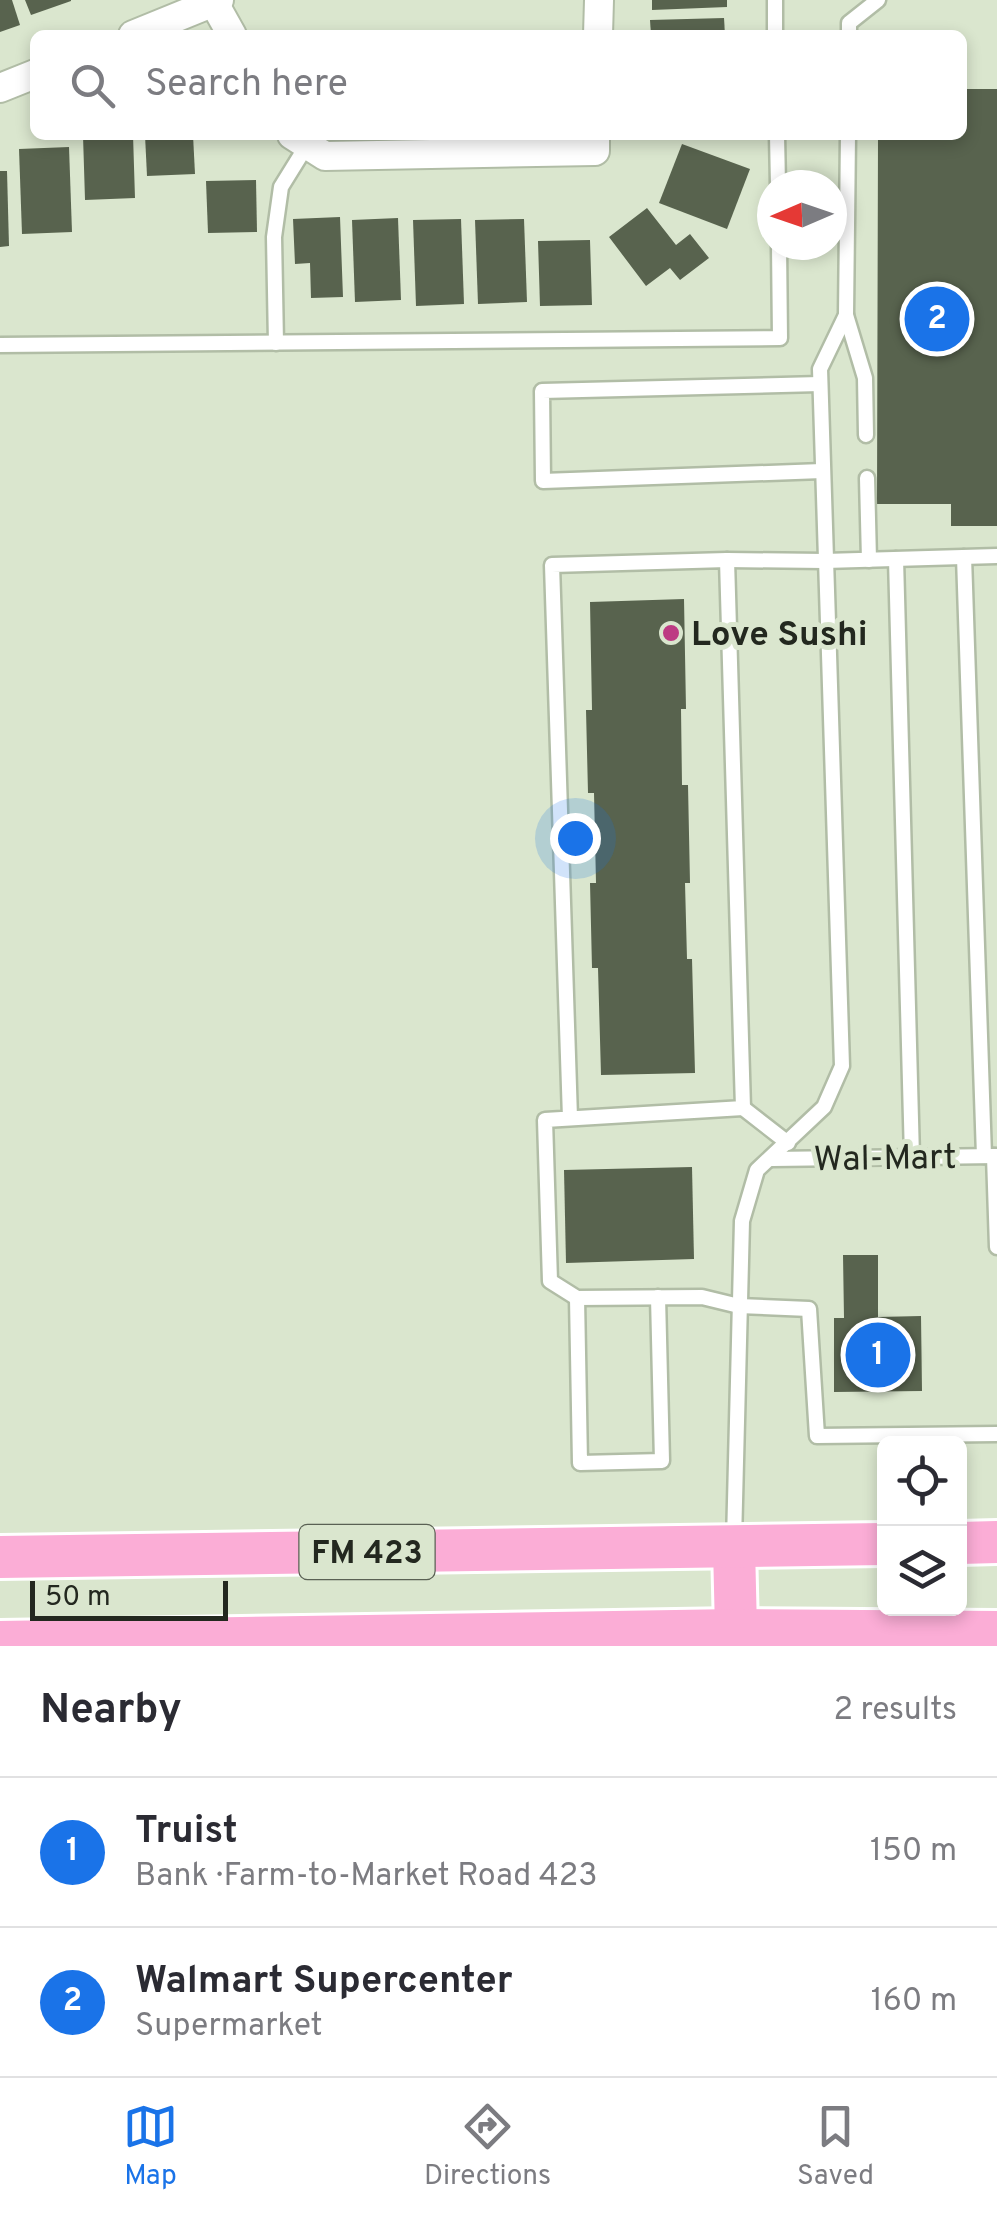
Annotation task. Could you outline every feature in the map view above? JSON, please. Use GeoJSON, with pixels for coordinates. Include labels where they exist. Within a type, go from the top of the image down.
{"type":"FeatureCollection","features":[{"type":"Feature","properties":{"kind":"main road"},"geometry":{"type":"LineString","coordinates":[[967,1543],[997,1542]]}},
{"type":"Feature","properties":{"kind":"main road","name":"FM 423"},"geometry":{"type":"LineString","coordinates":[[0,1558],[877,1544]]}},
{"type":"Feature","properties":{"kind":"main road"},"geometry":{"type":"LineString","coordinates":[[734,1547],[738,1638]]}},
{"type":"Feature","properties":{"kind":"main road"},"geometry":{"type":"LineString","coordinates":[[0,1642],[738,1638],[997,1632]]}},
{"type":"Feature","properties":{"kind":"street"},"geometry":{"type":"LineString","coordinates":[[598,30],[599,0]]}},
{"type":"Feature","properties":{"kind":"street"},"geometry":{"type":"LineString","coordinates":[[145,30],[216,1],[230,30]]}},
{"type":"Feature","properties":{"kind":"street"},"geometry":{"type":"LineString","coordinates":[[0,88],[30,76]]}},
{"type":"Feature","properties":{"kind":"street"},"geometry":{"type":"LineString","coordinates":[[300,140],[325,156],[595,151],[595,140]]}},
{"type":"Feature","properties":{"kind":"lane"},"geometry":{"type":"LineString","coordinates":[[775,0],[775,30]]}},
{"type":"Feature","properties":{"kind":"lane"},"geometry":{"type":"LineString","coordinates":[[849,30],[849,23],[878,0]]}},
{"type":"Feature","properties":{"kind":"lane"},"geometry":{"type":"LineString","coordinates":[[276,343],[274,237],[280,187],[300,140]]}},
{"type":"Feature","properties":{"kind":"lane"},"geometry":{"type":"LineString","coordinates":[[777,140],[778,170]]}},
{"type":"Feature","properties":{"kind":"lane"},"geometry":{"type":"LineString","coordinates":[[848,140],[846,315],[865,378],[866,435]]}},
{"type":"Feature","properties":{"kind":"lane"},"geometry":{"type":"LineString","coordinates":[[0,346],[780,338],[778,260]]}},
{"type":"Feature","properties":{"kind":"lane"},"geometry":{"type":"LineString","coordinates":[[734,1547],[742,1221],[757,1170],[824,1107],[833,1094],[842,1066],[820,369],[846,315]]}},
{"type":"Feature","properties":{"kind":"lane"},"geometry":{"type":"LineString","coordinates":[[820,384],[542,391],[543,481],[822,471]]}},
{"type":"Feature","properties":{"kind":"lane"},"geometry":{"type":"LineString","coordinates":[[867,478],[870,560]]}},
{"type":"Feature","properties":{"kind":"lane"},"geometry":{"type":"LineString","coordinates":[[570,1118],[552,565],[997,556]]}},
{"type":"Feature","properties":{"kind":"lane"},"geometry":{"type":"LineString","coordinates":[[964,557],[997,1247]]}},
{"type":"Feature","properties":{"kind":"lane"},"geometry":{"type":"LineString","coordinates":[[727,560],[742,1108]]}},
{"type":"Feature","properties":{"kind":"lane"},"geometry":{"type":"LineString","coordinates":[[896,560],[912,1157]]}},
{"type":"Feature","properties":{"kind":"lane"},"geometry":{"type":"LineString","coordinates":[[788,1142],[742,1108],[544,1120],[550,1281],[578,1298],[702,1296],[739,1306],[809,1309],[817,1436],[997,1434]]}},
{"type":"Feature","properties":{"kind":"lane","name":"Wal-Mart"},"geometry":{"type":"LineString","coordinates":[[772,1159],[992,1156]]}},
{"type":"Feature","properties":{"kind":"lane"},"geometry":{"type":"LineString","coordinates":[[578,1298],[580,1463],[662,1461],[658,1298]]}},
{"type":"Feature","properties":{"kind":"building"},"geometry":{"type":"Polygon","coordinates":[[[0,0],[12,0],[20,25],[0,32],[0,0]]]}},
{"type":"Feature","properties":{"kind":"building"},"geometry":{"type":"Polygon","coordinates":[[[25,0],[71,0],[71,1],[31,15],[25,0]]]}},
{"type":"Feature","properties":{"kind":"building"},"geometry":{"type":"Polygon","coordinates":[[[652,0],[727,0],[727,7],[652,10],[652,0]]]}},
{"type":"Feature","properties":{"kind":"building"},"geometry":{"type":"Polygon","coordinates":[[[724,18],[725,30],[651,30],[650,20],[724,18]]]}},
{"type":"Feature","properties":{"kind":"building"},"geometry":{"type":"Polygon","coordinates":[[[967,89],[997,89],[997,526],[951,526],[951,504],[877,504],[878,140],[967,140],[967,89]]]}},
{"type":"Feature","properties":{"kind":"building"},"geometry":{"type":"Polygon","coordinates":[[[83,140],[133,140],[135,198],[85,200],[83,140]]]}},
{"type":"Feature","properties":{"kind":"building"},"geometry":{"type":"Polygon","coordinates":[[[145,140],[193,140],[195,174],[147,176],[145,140]]]}},
{"type":"Feature","properties":{"kind":"building"},"geometry":{"type":"Polygon","coordinates":[[[682,144],[750,169],[727,229],[659,203],[682,144]]]}},
{"type":"Feature","properties":{"kind":"building"},"geometry":{"type":"Polygon","coordinates":[[[69,147],[72,232],[22,234],[19,149],[69,147]]]}},
{"type":"Feature","properties":{"kind":"building"},"geometry":{"type":"Polygon","coordinates":[[[0,171],[7,171],[9,246],[0,247],[0,171]]]}},
{"type":"Feature","properties":{"kind":"building"},"geometry":{"type":"Polygon","coordinates":[[[256,180],[257,232],[208,233],[206,181],[256,180]]]}},
{"type":"Feature","properties":{"kind":"building"},"geometry":{"type":"Polygon","coordinates":[[[647,208],[676,245],[690,234],[709,258],[680,280],[670,268],[646,286],[609,237],[647,208]]]}},
{"type":"Feature","properties":{"kind":"building"},"geometry":{"type":"Polygon","coordinates":[[[340,217],[343,297],[311,298],[310,263],[295,264],[293,219],[340,217]]]}},
{"type":"Feature","properties":{"kind":"building"},"geometry":{"type":"Polygon","coordinates":[[[398,218],[401,300],[355,302],[352,220],[398,218]]]}},
{"type":"Feature","properties":{"kind":"building"},"geometry":{"type":"Polygon","coordinates":[[[461,219],[464,304],[416,306],[413,220],[461,219]]]}},
{"type":"Feature","properties":{"kind":"building"},"geometry":{"type":"Polygon","coordinates":[[[524,219],[527,302],[478,304],[475,220],[524,219]]]}},
{"type":"Feature","properties":{"kind":"building"},"geometry":{"type":"Polygon","coordinates":[[[590,240],[592,305],[540,306],[538,241],[590,240]]]}},
{"type":"Feature","properties":{"kind":"building"},"geometry":{"type":"Polygon","coordinates":[[[684,599],[686,709],[681,709],[682,785],[688,785],[690,883],[685,883],[695,1073],[601,1075],[598,968],[592,968],[590,883],[596,883],[594,793],[588,793],[586,710],[592,710],[590,602],[684,599]]]}},
{"type":"Feature","properties":{"kind":"building"},"geometry":{"type":"Polygon","coordinates":[[[692,1167],[694,1259],[566,1263],[564,1170],[692,1167]]]}},
{"type":"Feature","properties":{"kind":"building"},"geometry":{"type":"Polygon","coordinates":[[[843,1255],[878,1255],[878,1317],[921,1316],[922,1391],[834,1392],[834,1318],[844,1318],[843,1255]]]}},
{"type":"Feature","properties":{"kind":"place","name":"Walmart Supercenter"},"geometry":{"type":"Point","coordinates":[937,319]}},
{"type":"Feature","properties":{"kind":"place","name":"Love Sushi"},"geometry":{"type":"Point","coordinates":[671,633]}},
{"type":"Feature","properties":{"kind":"place","name":"Truist"},"geometry":{"type":"Point","coordinates":[878,1355]}}]}
